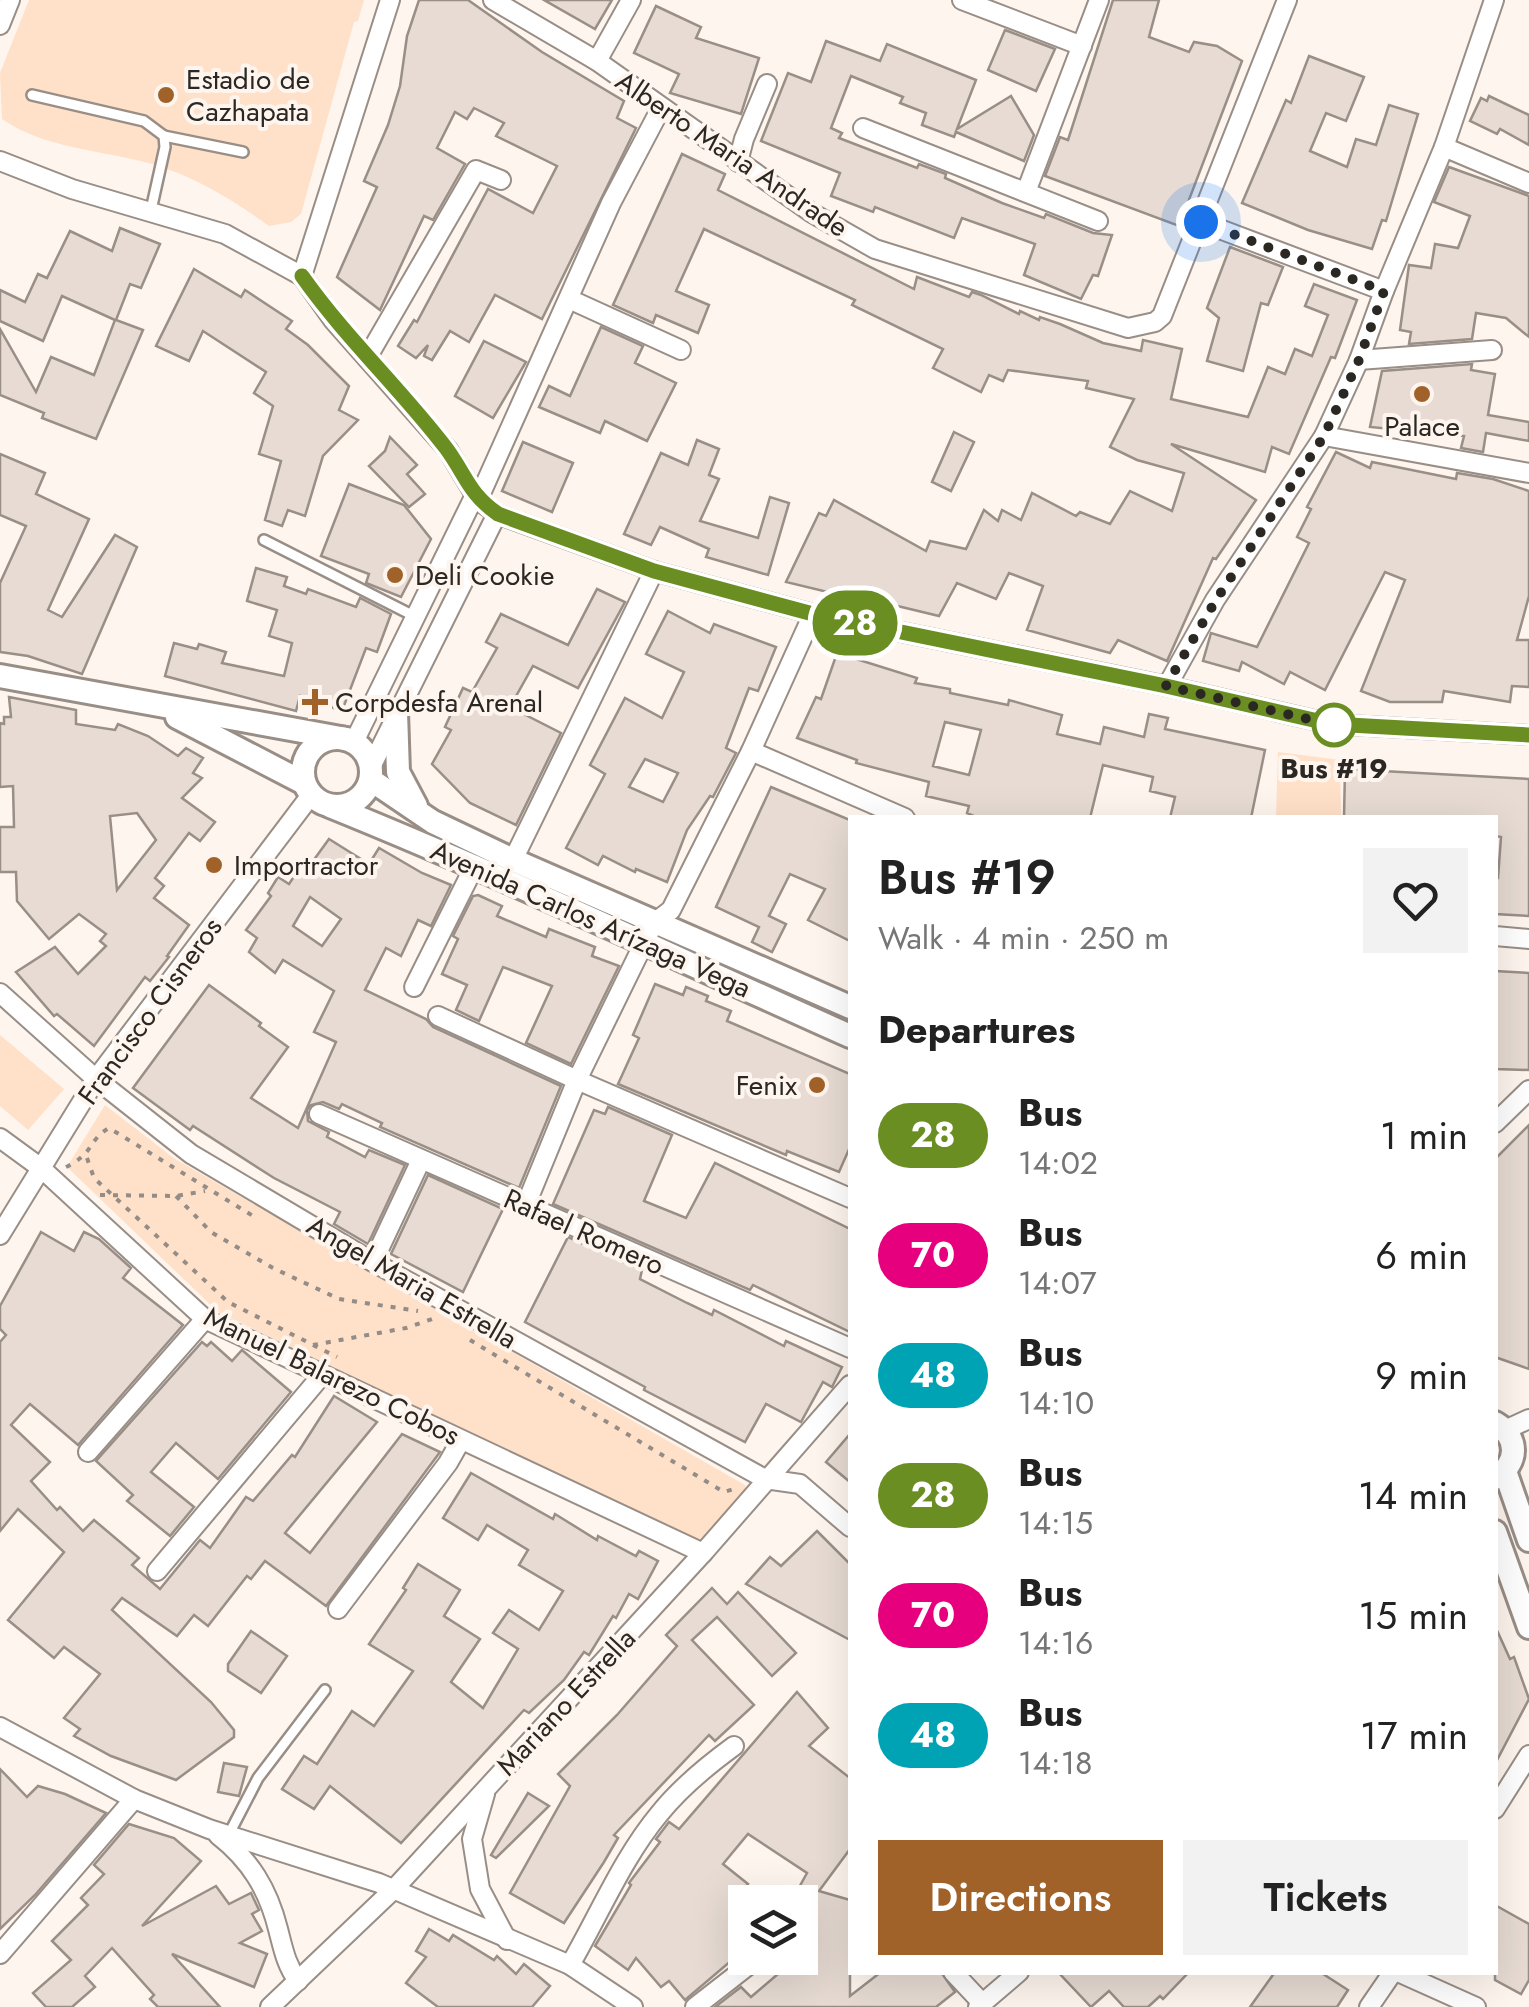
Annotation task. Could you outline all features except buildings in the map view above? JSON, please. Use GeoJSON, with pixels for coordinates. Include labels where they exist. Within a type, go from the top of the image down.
{"type":"FeatureCollection","features":[{"type":"Feature","properties":{"kind":"street"},"geometry":{"type":"LineString","coordinates":[[0,25],[10,0]]}},
{"type":"Feature","properties":{"kind":"street"},"geometry":{"type":"LineString","coordinates":[[302,276],[390,0]]}},
{"type":"Feature","properties":{"kind":"street","name":"Alberto Maria Andrade"},"geometry":{"type":"LineString","coordinates":[[493,0],[598,61],[812,213],[875,249],[1128,328],[1155,322],[1162,316],[1201,222]]}},
{"type":"Feature","properties":{"kind":"street"},"geometry":{"type":"LineString","coordinates":[[598,61],[631,0]]}},
{"type":"Feature","properties":{"kind":"street"},"geometry":{"type":"LineString","coordinates":[[962,0],[1082,46]]}},
{"type":"Feature","properties":{"kind":"street"},"geometry":{"type":"LineString","coordinates":[[1026,192],[1099,0]]}},
{"type":"Feature","properties":{"kind":"street"},"geometry":{"type":"LineString","coordinates":[[1287,0],[1201,222],[1384,291]]}},
{"type":"Feature","properties":{"kind":"street"},"geometry":{"type":"LineString","coordinates":[[1166,686],[1216,600],[1324,436],[1359,360],[1444,147],[1494,0]]}},
{"type":"Feature","properties":{"kind":"street"},"geometry":{"type":"LineString","coordinates":[[738,162],[767,84]]}},
{"type":"Feature","properties":{"kind":"street"},"geometry":{"type":"LineString","coordinates":[[350,740],[477,498],[610,203],[662,108]]}},
{"type":"Feature","properties":{"kind":"street"},"geometry":{"type":"LineString","coordinates":[[863,128],[1098,221]]}},
{"type":"Feature","properties":{"kind":"street"},"geometry":{"type":"LineString","coordinates":[[1444,147],[1529,183]]}},
{"type":"Feature","properties":{"kind":"street"},"geometry":{"type":"LineString","coordinates":[[0,162],[72,189],[225,234],[302,276],[332,320],[448,450],[477,498],[498,514],[654,571],[813,614],[1356,728],[1529,735]]}},
{"type":"Feature","properties":{"kind":"street"},"geometry":{"type":"LineString","coordinates":[[367,358],[476,170],[501,180]]}},
{"type":"Feature","properties":{"kind":"street"},"geometry":{"type":"LineString","coordinates":[[569,299],[681,350]]}},
{"type":"Feature","properties":{"kind":"street"},"geometry":{"type":"LineString","coordinates":[[1359,360],[1492,350]]}},
{"type":"Feature","properties":{"kind":"street"},"geometry":{"type":"LineString","coordinates":[[1324,436],[1529,474]]}},
{"type":"Feature","properties":{"kind":"street"},"geometry":{"type":"LineString","coordinates":[[371,773],[365,752],[350,740],[322,740],[309,751],[302,766],[315,795],[344,806],[356,801],[371,773],[396,712],[498,514]]}},
{"type":"Feature","properties":{"kind":"street"},"geometry":{"type":"LineString","coordinates":[[513,860],[654,571]]}},
{"type":"Feature","properties":{"kind":"street"},"geometry":{"type":"LineString","coordinates":[[525,1207],[577,1080],[642,945],[654,923],[671,910],[751,752],[813,614]]}},
{"type":"Feature","properties":{"kind":"street","name":"Avenida Carlos Arízaga Vega"},"geometry":{"type":"LineString","coordinates":[[0,676],[350,740]]}},
{"type":"Feature","properties":{"kind":"street","name":"Avenida Carlos Arízaga Vega"},"geometry":{"type":"LineString","coordinates":[[156,707],[315,795],[848,1035]]}},
{"type":"Feature","properties":{"kind":"street"},"geometry":{"type":"LineString","coordinates":[[396,712],[396,754],[402,783],[419,810],[434,822]]}},
{"type":"Feature","properties":{"kind":"street"},"geometry":{"type":"LineString","coordinates":[[751,752],[898,815]]}},
{"type":"Feature","properties":{"kind":"street","name":"Avenida Carlos Arízaga Vega"},"geometry":{"type":"LineString","coordinates":[[371,773],[434,822],[848,1007]]}},
{"type":"Feature","properties":{"kind":"street","name":"Francisco Cisneros"},"geometry":{"type":"LineString","coordinates":[[0,1235],[96,1079],[315,795]]}},
{"type":"Feature","properties":{"kind":"street"},"geometry":{"type":"LineString","coordinates":[[414,987],[476,865]]}},
{"type":"Feature","properties":{"kind":"street"},"geometry":{"type":"LineString","coordinates":[[1498,936],[1529,939]]}},
{"type":"Feature","properties":{"kind":"street","name":"Angel Maria Estrella"},"geometry":{"type":"LineString","coordinates":[[0,992],[96,1079],[191,1154],[373,1262],[765,1480],[800,1484],[848,1525]]}},
{"type":"Feature","properties":{"kind":"street"},"geometry":{"type":"LineString","coordinates":[[438,1016],[848,1197]]}},
{"type":"Feature","properties":{"kind":"street"},"geometry":{"type":"LineString","coordinates":[[1498,1121],[1529,1090]]}},
{"type":"Feature","properties":{"kind":"street","name":"Rafael Romero"},"geometry":{"type":"LineString","coordinates":[[320,1114],[848,1347]]}},
{"type":"Feature","properties":{"kind":"street","name":"Manuel Balarezo Cobos"},"geometry":{"type":"LineString","coordinates":[[0,1138],[42,1168],[206,1319],[703,1553]]}},
{"type":"Feature","properties":{"kind":"street"},"geometry":{"type":"LineString","coordinates":[[373,1262],[421,1160]]}},
{"type":"Feature","properties":{"kind":"street"},"geometry":{"type":"LineString","coordinates":[[88,1452],[206,1319]]}},
{"type":"Feature","properties":{"kind":"street"},"geometry":{"type":"LineString","coordinates":[[157,1572],[322,1376]]}},
{"type":"Feature","properties":{"kind":"street","name":"Mariano Estrella"},"geometry":{"type":"LineString","coordinates":[[281,2004],[298,1981],[394,1889],[703,1553],[848,1387]]}},
{"type":"Feature","properties":{"kind":"street"},"geometry":{"type":"LineString","coordinates":[[1500,1426],[1529,1419]]}},
{"type":"Feature","properties":{"kind":"street"},"geometry":{"type":"LineString","coordinates":[[1500,1426],[1511,1437],[1513,1455],[1500,1474],[1529,1540]]}},
{"type":"Feature","properties":{"kind":"street"},"geometry":{"type":"LineString","coordinates":[[338,1609],[462,1440]]}},
{"type":"Feature","properties":{"kind":"street"},"geometry":{"type":"LineString","coordinates":[[1498,1540],[1529,1627]]}},
{"type":"Feature","properties":{"kind":"street"},"geometry":{"type":"LineString","coordinates":[[0,1727],[134,1799],[394,1889],[570,1966],[633,2007]]}},
{"type":"Feature","properties":{"kind":"street"},"geometry":{"type":"LineString","coordinates":[[570,1966],[660,1812],[734,1746]]}},
{"type":"Feature","properties":{"kind":"street"},"geometry":{"type":"LineString","coordinates":[[1498,1804],[1529,1755]]}},
{"type":"Feature","properties":{"kind":"street"},"geometry":{"type":"LineString","coordinates":[[486,1788],[472,1840],[480,1889],[508,1940]]}},
{"type":"Feature","properties":{"kind":"street"},"geometry":{"type":"LineString","coordinates":[[0,1954],[134,1799]]}},
{"type":"Feature","properties":{"kind":"street"},"geometry":{"type":"LineString","coordinates":[[210,1828],[241,1853],[264,1885],[288,1968],[298,1981]]}},
{"type":"Feature","properties":{"kind":"street"},"geometry":{"type":"LineString","coordinates":[[696,2007],[736,1975]]}},
{"type":"Feature","properties":{"kind":"street"},"geometry":{"type":"LineString","coordinates":[[955,1975],[981,2006],[1017,1975]]}},
{"type":"Feature","properties":{"kind":"street"},"geometry":{"type":"LineString","coordinates":[[1369,2007],[1393,1975]]}},
{"type":"Feature","properties":{"kind":"street"},"geometry":{"type":"LineString","coordinates":[[1402,1975],[1476,2007]]}},
{"type":"Feature","properties":{"kind":"lane"},"geometry":{"type":"LineString","coordinates":[[32,95],[144,120],[164,136],[243,152]]}},
{"type":"Feature","properties":{"kind":"lane"},"geometry":{"type":"LineString","coordinates":[[151,210],[164,136]]}},
{"type":"Feature","properties":{"kind":"lane"},"geometry":{"type":"LineString","coordinates":[[264,540],[416,617]]}},
{"type":"Feature","properties":{"kind":"lane"},"geometry":{"type":"LineString","coordinates":[[229,1834],[258,1778],[325,1690]]}},
{"type":"Feature","properties":{"kind":"path"},"geometry":{"type":"LineString","coordinates":[[42,1168],[67,1167],[87,1156],[96,1136],[109,1128],[257,1218]]}},
{"type":"Feature","properties":{"kind":"path"},"geometry":{"type":"LineString","coordinates":[[87,1156],[94,1178],[228,1302],[346,1361]]}},
{"type":"Feature","properties":{"kind":"path"},"geometry":{"type":"LineString","coordinates":[[76,1200],[96,1194],[176,1196],[222,1186]]}},
{"type":"Feature","properties":{"kind":"path"},"geometry":{"type":"LineString","coordinates":[[176,1196],[211,1232],[273,1268],[339,1298],[422,1312]]}},
{"type":"Feature","properties":{"kind":"path"},"geometry":{"type":"LineString","coordinates":[[406,1302],[433,1318]]}},
{"type":"Feature","properties":{"kind":"path"},"geometry":{"type":"LineString","coordinates":[[313,1346],[406,1328],[447,1314]]}},
{"type":"Feature","properties":{"kind":"path"},"geometry":{"type":"LineString","coordinates":[[468,1339],[724,1492],[765,1480]]}},
{"type":"Feature","properties":{"kind":"path"},"geometry":{"type":"LineString","coordinates":[[718,1506],[724,1492]]}},
{"type":"Feature","properties":{"kind":"shaded area","name":"Estadio de Cazhapata"},"geometry":{"type":"Polygon","coordinates":[[[29,0],[364,0],[358,21],[354,22],[301,214],[291,222],[269,226],[183,175],[152,164],[55,143],[2,119],[0,73],[29,0]]]}},
{"type":"Feature","properties":{"kind":"shaded area"},"geometry":{"type":"Polygon","coordinates":[[[1278,752],[1340,760],[1341,815],[1276,815],[1278,752]]]}},
{"type":"Feature","properties":{"kind":"shaded area"},"geometry":{"type":"Polygon","coordinates":[[[0,1035],[64,1089],[28,1130],[0,1106],[0,1035]]]}},
{"type":"Feature","properties":{"kind":"shaded area"},"geometry":{"type":"Polygon","coordinates":[[[105,1105],[175,1159],[746,1489],[709,1534],[697,1540],[218,1312],[67,1167],[105,1105]]]}},
{"type":"Feature","properties":{"kind":"bus line","name":"28"},"geometry":{"type":"LineString","coordinates":[[302,276],[332,320],[448,450],[478,500],[498,514],[654,571],[813,614],[1331,724],[1529,735]]}},
{"type":"Feature","properties":{"kind":"place","name":"Estadio de Cazhapata"},"geometry":{"type":"Point","coordinates":[166,95]}},
{"type":"Feature","properties":{"kind":"place","name":"Palace"},"geometry":{"type":"Point","coordinates":[1422,394]}},
{"type":"Feature","properties":{"kind":"place","name":"Deli Cookie"},"geometry":{"type":"Point","coordinates":[395,575]}},
{"type":"Feature","properties":{"kind":"place","name":"Corpdesfa Arenal"},"geometry":{"type":"Point","coordinates":[315,702]}},
{"type":"Feature","properties":{"kind":"place","name":"Bus #19"},"geometry":{"type":"Point","coordinates":[1334,725]}},
{"type":"Feature","properties":{"kind":"place","name":"Importractor"},"geometry":{"type":"Point","coordinates":[214,865]}},
{"type":"Feature","properties":{"kind":"place","name":"Fenix"},"geometry":{"type":"Point","coordinates":[817,1085]}},
{"type":"Feature","properties":{"kind":"route"},"geometry":{"type":"LineString","coordinates":[[1201,222],[1384,291],[1359,360],[1324,436],[1216,600],[1166,686],[1334,725]]}}]}
